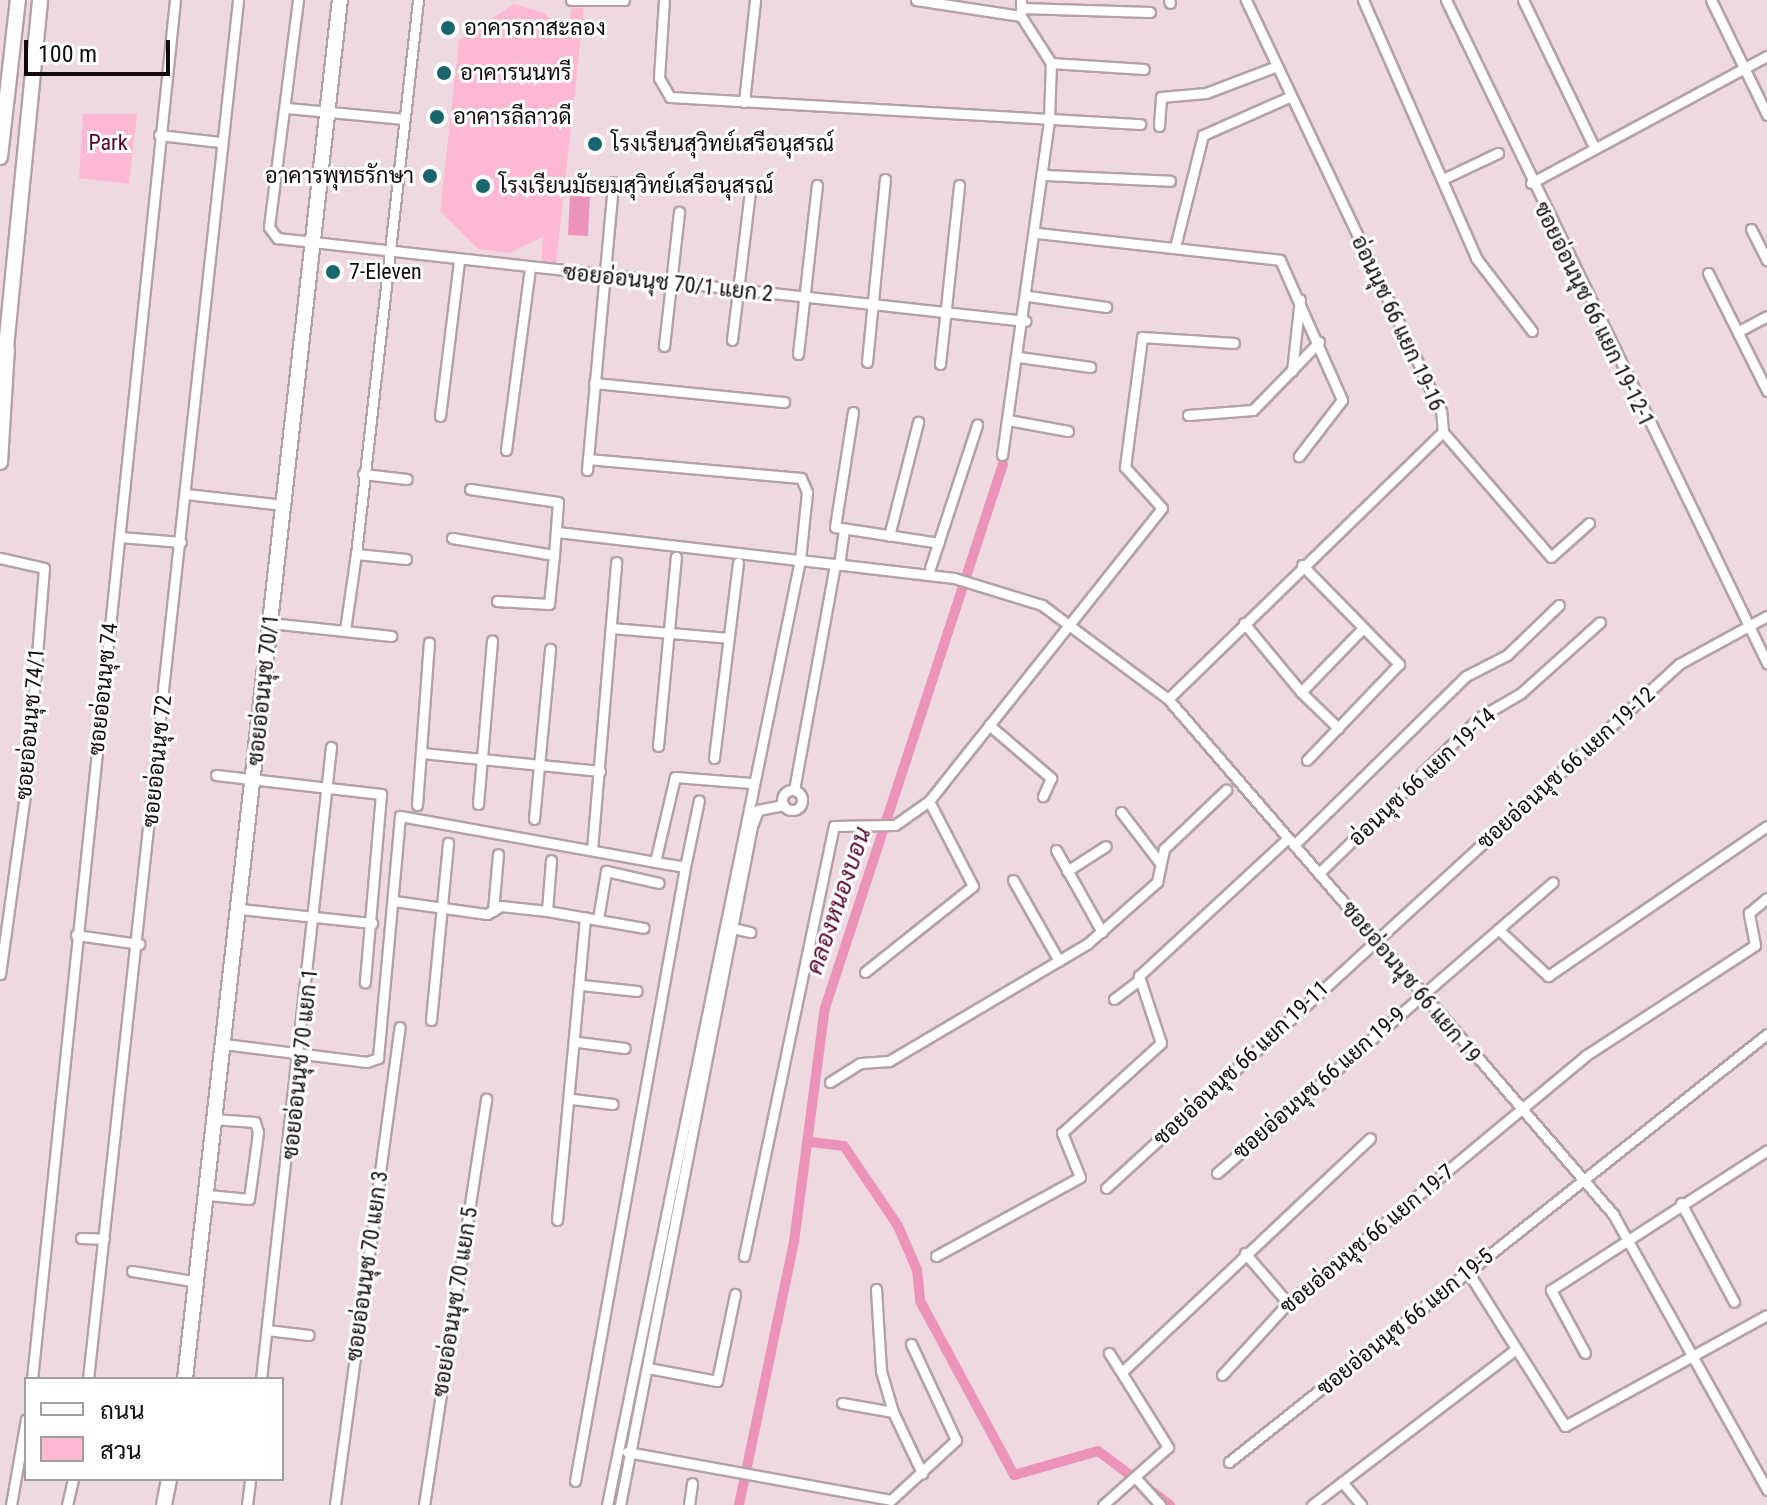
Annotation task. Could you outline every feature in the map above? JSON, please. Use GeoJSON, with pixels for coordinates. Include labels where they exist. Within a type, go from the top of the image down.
{"type":"FeatureCollection","features":[{"type":"Feature","properties":{"kind":"street"},"geometry":{"type":"LineString","coordinates":[[0,157],[18,0]]}},
{"type":"Feature","properties":{"kind":"street"},"geometry":{"type":"LineString","coordinates":[[0,462],[7,349],[40,0]]}},
{"type":"Feature","properties":{"kind":"street","name":"ซอยอ่อนนุช 74"},"geometry":{"type":"LineString","coordinates":[[32,1377],[175,0]]}},
{"type":"Feature","properties":{"kind":"street","name":"ซอยอ่อนนุช 72"},"geometry":{"type":"LineString","coordinates":[[88,1377],[139,944],[220,142],[238,0]]}},
{"type":"Feature","properties":{"kind":"street","name":"ซอยอ่อนนุช 70/1 แยก 2"},"geometry":{"type":"LineString","coordinates":[[298,0],[287,108],[269,227],[277,238],[872,308],[1025,321]]}},
{"type":"Feature","properties":{"kind":"street","name":"ซอยอ่อนนุช 70/1"},"geometry":{"type":"LineString","coordinates":[[185,1377],[340,0]]}},
{"type":"Feature","properties":{"kind":"street"},"geometry":{"type":"LineString","coordinates":[[345,630],[418,0]]}},
{"type":"Feature","properties":{"kind":"street"},"geometry":{"type":"LineString","coordinates":[[571,0],[624,0]]}},
{"type":"Feature","properties":{"kind":"street"},"geometry":{"type":"LineString","coordinates":[[664,0],[659,78],[665,94],[744,102],[1140,124]]}},
{"type":"Feature","properties":{"kind":"street"},"geometry":{"type":"LineString","coordinates":[[744,102],[755,0]]}},
{"type":"Feature","properties":{"kind":"street"},"geometry":{"type":"LineString","coordinates":[[916,0],[1021,8],[1150,12]]}},
{"type":"Feature","properties":{"kind":"street","name":"อ่อนนุช 66 แยก 19-16"},"geometry":{"type":"LineString","coordinates":[[1168,699],[1302,565],[1443,432],[1441,411],[1246,0]]}},
{"type":"Feature","properties":{"kind":"street"},"geometry":{"type":"LineString","coordinates":[[1363,0],[1485,273],[1532,331]]}},
{"type":"Feature","properties":{"kind":"street","name":"ซอยอ่อนนุช 66 แยก 19-12-1"},"geometry":{"type":"LineString","coordinates":[[1446,0],[1745,626],[1767,663]]}},
{"type":"Feature","properties":{"kind":"street"},"geometry":{"type":"LineString","coordinates":[[1523,0],[1595,149]]}},
{"type":"Feature","properties":{"kind":"street"},"geometry":{"type":"LineString","coordinates":[[1711,0],[1767,115]]}},
{"type":"Feature","properties":{"kind":"street"},"geometry":{"type":"LineString","coordinates":[[1002,455],[1025,321],[1045,175],[1049,119],[1051,63],[1021,8]]}},
{"type":"Feature","properties":{"kind":"street"},"geometry":{"type":"LineString","coordinates":[[1531,183],[1767,56]]}},
{"type":"Feature","properties":{"kind":"street"},"geometry":{"type":"LineString","coordinates":[[1051,63],[1144,69]]}},
{"type":"Feature","properties":{"kind":"street"},"geometry":{"type":"LineString","coordinates":[[1159,126],[1161,97],[1206,93],[1277,66]]}},
{"type":"Feature","properties":{"kind":"street"},"geometry":{"type":"LineString","coordinates":[[1175,247],[1203,135],[1291,96]]}},
{"type":"Feature","properties":{"kind":"street"},"geometry":{"type":"LineString","coordinates":[[287,108],[404,119]]}},
{"type":"Feature","properties":{"kind":"street"},"geometry":{"type":"LineString","coordinates":[[159,135],[220,142]]}},
{"type":"Feature","properties":{"kind":"street"},"geometry":{"type":"LineString","coordinates":[[1443,179],[1498,153]]}},
{"type":"Feature","properties":{"kind":"street"},"geometry":{"type":"LineString","coordinates":[[1045,175],[1170,181]]}},
{"type":"Feature","properties":{"kind":"street"},"geometry":{"type":"LineString","coordinates":[[867,362],[885,179]]}},
{"type":"Feature","properties":{"kind":"street"},"geometry":{"type":"LineString","coordinates":[[607,1505],[721,925],[800,560],[807,492],[801,478],[588,465],[602,274],[613,182]]}},
{"type":"Feature","properties":{"kind":"street"},"geometry":{"type":"LineString","coordinates":[[732,340],[751,184]]}},
{"type":"Feature","properties":{"kind":"street"},"geometry":{"type":"LineString","coordinates":[[798,354],[817,185]]}},
{"type":"Feature","properties":{"kind":"street"},"geometry":{"type":"LineString","coordinates":[[940,364],[959,185]]}},
{"type":"Feature","properties":{"kind":"street"},"geometry":{"type":"LineString","coordinates":[[664,346],[679,212]]}},
{"type":"Feature","properties":{"kind":"street"},"geometry":{"type":"LineString","coordinates":[[1751,229],[1767,260]]}},
{"type":"Feature","properties":{"kind":"street"},"geometry":{"type":"LineString","coordinates":[[1037,233],[1275,258],[1300,299],[1342,404],[1299,456]]}},
{"type":"Feature","properties":{"kind":"street"},"geometry":{"type":"LineString","coordinates":[[440,416],[459,261]]}},
{"type":"Feature","properties":{"kind":"street"},"geometry":{"type":"LineString","coordinates":[[506,450],[530,268]]}},
{"type":"Feature","properties":{"kind":"street"},"geometry":{"type":"LineString","coordinates":[[1708,273],[1767,391]]}},
{"type":"Feature","properties":{"kind":"street"},"geometry":{"type":"LineString","coordinates":[[1028,296],[1106,307]]}},
{"type":"Feature","properties":{"kind":"street"},"geometry":{"type":"LineString","coordinates":[[1292,371],[1300,299]]}},
{"type":"Feature","properties":{"kind":"street"},"geometry":{"type":"LineString","coordinates":[[1739,331],[1767,316]]}},
{"type":"Feature","properties":{"kind":"street"},"geometry":{"type":"LineString","coordinates":[[744,1256],[832,831],[842,822],[881,827],[895,825],[929,801],[1162,508],[1125,467],[1139,342],[1152,332],[1234,343]]}},
{"type":"Feature","properties":{"kind":"street"},"geometry":{"type":"LineString","coordinates":[[1188,415],[1253,410],[1319,342]]}},
{"type":"Feature","properties":{"kind":"street"},"geometry":{"type":"LineString","coordinates":[[0,384],[7,349]]}},
{"type":"Feature","properties":{"kind":"street"},"geometry":{"type":"LineString","coordinates":[[1019,357],[1090,367]]}},
{"type":"Feature","properties":{"kind":"street"},"geometry":{"type":"LineString","coordinates":[[594,383],[784,402]]}},
{"type":"Feature","properties":{"kind":"street"},"geometry":{"type":"LineString","coordinates":[[853,412],[835,527],[939,543]]}},
{"type":"Feature","properties":{"kind":"street"},"geometry":{"type":"LineString","coordinates":[[1008,420],[1068,431]]}},
{"type":"Feature","properties":{"kind":"street"},"geometry":{"type":"LineString","coordinates":[[889,536],[918,422]]}},
{"type":"Feature","properties":{"kind":"street"},"geometry":{"type":"LineString","coordinates":[[930,568],[977,425]]}},
{"type":"Feature","properties":{"kind":"street"},"geometry":{"type":"LineString","coordinates":[[1443,432],[1551,557],[1589,523]]}},
{"type":"Feature","properties":{"kind":"street"},"geometry":{"type":"LineString","coordinates":[[363,474],[407,479]]}},
{"type":"Feature","properties":{"kind":"street"},"geometry":{"type":"LineString","coordinates":[[470,489],[558,502],[549,604],[497,601]]}},
{"type":"Feature","properties":{"kind":"street"},"geometry":{"type":"LineString","coordinates":[[186,494],[283,505]]}},
{"type":"Feature","properties":{"kind":"street"},"geometry":{"type":"LineString","coordinates":[[620,1505],[732,928],[758,810],[800,805],[794,790],[844,529]]}},
{"type":"Feature","properties":{"kind":"street","name":"ซอยอ่อนนุช 66 แยก 19"},"geometry":{"type":"LineString","coordinates":[[557,532],[971,582],[1042,605],[1168,699],[1231,785],[1291,841],[1319,873],[1626,1237],[1767,1490]]}},
{"type":"Feature","properties":{"kind":"street"},"geometry":{"type":"LineString","coordinates":[[120,537],[181,542]]}},
{"type":"Feature","properties":{"kind":"street"},"geometry":{"type":"LineString","coordinates":[[452,538],[554,555]]}},
{"type":"Feature","properties":{"kind":"street"},"geometry":{"type":"LineString","coordinates":[[356,554],[406,559]]}},
{"type":"Feature","properties":{"kind":"street"},"geometry":{"type":"LineString","coordinates":[[658,746],[676,557]]}},
{"type":"Feature","properties":{"kind":"street","name":"ซอยอ่อนนุช 74/1"},"geometry":{"type":"LineString","coordinates":[[0,558],[44,568],[27,780],[0,974]]}},
{"type":"Feature","properties":{"kind":"street"},"geometry":{"type":"LineString","coordinates":[[592,850],[616,562]]}},
{"type":"Feature","properties":{"kind":"street"},"geometry":{"type":"LineString","coordinates":[[714,758],[738,562]]}},
{"type":"Feature","properties":{"kind":"street"},"geometry":{"type":"LineString","coordinates":[[1302,565],[1399,664],[1307,760]]}},
{"type":"Feature","properties":{"kind":"street"},"geometry":{"type":"LineString","coordinates":[[1114,999],[1138,981],[1291,841],[1466,676],[1507,655],[1559,605]]}},
{"type":"Feature","properties":{"kind":"street","name":"ซอยอ่อนนุช 66 แยก 19-12"},"geometry":{"type":"LineString","coordinates":[[1376,939],[1679,664],[1767,616]]}},
{"type":"Feature","properties":{"kind":"street","name":"อ่อนนุช 66 แยก 19-14"},"geometry":{"type":"LineString","coordinates":[[1319,873],[1480,717],[1521,693],[1600,622]]}},
{"type":"Feature","properties":{"kind":"street"},"geometry":{"type":"LineString","coordinates":[[270,623],[391,636]]}},
{"type":"Feature","properties":{"kind":"street"},"geometry":{"type":"LineString","coordinates":[[1244,623],[1301,692],[1338,728]]}},
{"type":"Feature","properties":{"kind":"street"},"geometry":{"type":"LineString","coordinates":[[611,628],[729,638]]}},
{"type":"Feature","properties":{"kind":"street"},"geometry":{"type":"LineString","coordinates":[[1301,692],[1363,628]]}},
{"type":"Feature","properties":{"kind":"street"},"geometry":{"type":"LineString","coordinates":[[478,804],[492,641]]}},
{"type":"Feature","properties":{"kind":"street"},"geometry":{"type":"LineString","coordinates":[[417,805],[429,642]]}},
{"type":"Feature","properties":{"kind":"street"},"geometry":{"type":"LineString","coordinates":[[534,819],[550,649]]}},
{"type":"Feature","properties":{"kind":"street"},"geometry":{"type":"LineString","coordinates":[[989,725],[1051,778],[1043,796]]}},
{"type":"Feature","properties":{"kind":"street","name":"ซอยอ่อนนุช 70 แยก 1"},"geometry":{"type":"LineString","coordinates":[[261,1377],[301,1053],[331,747]]}},
{"type":"Feature","properties":{"kind":"street"},"geometry":{"type":"LineString","coordinates":[[422,753],[600,771]]}},
{"type":"Feature","properties":{"kind":"street"},"geometry":{"type":"LineString","coordinates":[[216,775],[327,785],[381,794],[365,982]]}},
{"type":"Feature","properties":{"kind":"street"},"geometry":{"type":"LineString","coordinates":[[655,862],[675,777],[751,783]]}},
{"type":"Feature","properties":{"kind":"street"},"geometry":{"type":"LineString","coordinates":[[830,1082],[861,1063],[889,1061],[1059,961],[1102,932],[1157,882],[1164,849],[1231,785]]}},
{"type":"Feature","properties":{"kind":"street"},"geometry":{"type":"LineString","coordinates":[[784,805],[783,795],[794,790]]}},
{"type":"Feature","properties":{"kind":"street"},"geometry":{"type":"LineString","coordinates":[[575,1481],[699,800]]}},
{"type":"Feature","properties":{"kind":"street"},"geometry":{"type":"LineString","coordinates":[[865,972],[973,886],[929,801]]}},
{"type":"Feature","properties":{"kind":"street"},"geometry":{"type":"LineString","coordinates":[[1121,812],[1160,863]]}},
{"type":"Feature","properties":{"kind":"street"},"geometry":{"type":"LineString","coordinates":[[224,1044],[378,1058],[400,816],[685,867]]}},
{"type":"Feature","properties":{"kind":"street"},"geometry":{"type":"LineString","coordinates":[[1498,929],[1548,976],[1767,826]]}},
{"type":"Feature","properties":{"kind":"street"},"geometry":{"type":"LineString","coordinates":[[431,1020],[448,843]]}},
{"type":"Feature","properties":{"kind":"street"},"geometry":{"type":"LineString","coordinates":[[1067,871],[1106,846]]}},
{"type":"Feature","properties":{"kind":"street"},"geometry":{"type":"LineString","coordinates":[[1056,850],[1102,932]]}},
{"type":"Feature","properties":{"kind":"street"},"geometry":{"type":"LineString","coordinates":[[493,911],[498,854]]}},
{"type":"Feature","properties":{"kind":"street"},"geometry":{"type":"LineString","coordinates":[[547,911],[551,860]]}},
{"type":"Feature","properties":{"kind":"street"},"geometry":{"type":"LineString","coordinates":[[598,919],[606,871],[659,883]]}},
{"type":"Feature","properties":{"kind":"street"},"geometry":{"type":"LineString","coordinates":[[1013,880],[1059,961]]}},
{"type":"Feature","properties":{"kind":"street","name":"ซอยอ่อนนุช 66 แยก 19-9"},"geometry":{"type":"LineString","coordinates":[[1217,1173],[1421,993],[1553,882]]}},
{"type":"Feature","properties":{"kind":"street","name":"ซอยอ่อนนุช 66 แยก 19-7"},"geometry":{"type":"LineString","coordinates":[[1222,1375],[1288,1303],[1518,1110],[1645,1013],[1755,945],[1749,913],[1767,898]]}},
{"type":"Feature","properties":{"kind":"street"},"geometry":{"type":"LineString","coordinates":[[394,901],[442,908],[547,911],[644,928]]}},
{"type":"Feature","properties":{"kind":"street"},"geometry":{"type":"LineString","coordinates":[[240,909],[372,923]]}},
{"type":"Feature","properties":{"kind":"street"},"geometry":{"type":"LineString","coordinates":[[557,1220],[578,1042],[585,917]]}},
{"type":"Feature","properties":{"kind":"street"},"geometry":{"type":"LineString","coordinates":[[721,925],[750,932]]}},
{"type":"Feature","properties":{"kind":"street"},"geometry":{"type":"LineString","coordinates":[[76,935],[139,944]]}},
{"type":"Feature","properties":{"kind":"street","name":"ซอยอ่อนนุช 66 แยก 19-11"},"geometry":{"type":"LineString","coordinates":[[1106,1188],[1376,939]]}},
{"type":"Feature","properties":{"kind":"street"},"geometry":{"type":"LineString","coordinates":[[936,1256],[1080,1177],[1062,1133],[1161,1043],[1138,981]]}},
{"type":"Feature","properties":{"kind":"street"},"geometry":{"type":"LineString","coordinates":[[582,985],[637,991]]}},
{"type":"Feature","properties":{"kind":"street","name":"ซอยอ่อนนุช 70 แยก 3"},"geometry":{"type":"LineString","coordinates":[[335,1505],[400,1027]]}},
{"type":"Feature","properties":{"kind":"street","name":"ซอยอ่อนนุช 66 แยก 19-5"},"geometry":{"type":"LineString","coordinates":[[1229,1462],[1767,1034]]}},
{"type":"Feature","properties":{"kind":"street"},"geometry":{"type":"LineString","coordinates":[[578,1042],[625,1048]]}},
{"type":"Feature","properties":{"kind":"street","name":"ซอยอ่อนนุช 70 แยก 5"},"geometry":{"type":"LineString","coordinates":[[424,1505],[486,1099]]}},
{"type":"Feature","properties":{"kind":"street"},"geometry":{"type":"LineString","coordinates":[[572,1099],[613,1104]]}},
{"type":"Feature","properties":{"kind":"street"},"geometry":{"type":"LineString","coordinates":[[208,1195],[249,1199],[258,1132],[255,1122],[216,1119]]}},
{"type":"Feature","properties":{"kind":"street"},"geometry":{"type":"LineString","coordinates":[[1124,1370],[1370,1138]]}},
{"type":"Feature","properties":{"kind":"street"},"geometry":{"type":"LineString","coordinates":[[1585,1353],[1551,1290],[1626,1237],[1767,1150]]}},
{"type":"Feature","properties":{"kind":"street"},"geometry":{"type":"LineString","coordinates":[[1681,1203],[1734,1302]]}},
{"type":"Feature","properties":{"kind":"street"},"geometry":{"type":"LineString","coordinates":[[81,1238],[104,1239]]}},
{"type":"Feature","properties":{"kind":"street"},"geometry":{"type":"LineString","coordinates":[[1245,1253],[1288,1303]]}},
{"type":"Feature","properties":{"kind":"street"},"geometry":{"type":"LineString","coordinates":[[132,1271],[198,1282]]}},
{"type":"Feature","properties":{"kind":"street"},"geometry":{"type":"LineString","coordinates":[[1468,1272],[1565,1426],[1767,1315]]}},
{"type":"Feature","properties":{"kind":"street"},"geometry":{"type":"LineString","coordinates":[[876,1289],[881,1371],[893,1412],[922,1473]]}},
{"type":"Feature","properties":{"kind":"street"},"geometry":{"type":"LineString","coordinates":[[648,1368],[717,1381],[735,1294]]}},
{"type":"Feature","properties":{"kind":"street"},"geometry":{"type":"LineString","coordinates":[[267,1330],[309,1335]]}},
{"type":"Feature","properties":{"kind":"street"},"geometry":{"type":"LineString","coordinates":[[618,1450],[887,1500],[951,1450],[956,1435],[911,1344]]}},
{"type":"Feature","properties":{"kind":"street"},"geometry":{"type":"LineString","coordinates":[[1312,1505],[1516,1349]]}},
{"type":"Feature","properties":{"kind":"street"},"geometry":{"type":"LineString","coordinates":[[1103,1505],[1168,1447],[1124,1370],[1109,1353]]}},
{"type":"Feature","properties":{"kind":"street"},"geometry":{"type":"LineString","coordinates":[[842,1403],[893,1412]]}},
{"type":"Feature","properties":{"kind":"street"},"geometry":{"type":"LineString","coordinates":[[11,1505],[23,1464]]}},
{"type":"Feature","properties":{"kind":"street"},"geometry":{"type":"LineString","coordinates":[[1135,1477],[1160,1505]]}},
{"type":"Feature","properties":{"kind":"street"},"geometry":{"type":"LineString","coordinates":[[67,1505],[73,1481]]}},
{"type":"Feature","properties":{"kind":"street"},"geometry":{"type":"LineString","coordinates":[[164,1505],[169,1481]]}},
{"type":"Feature","properties":{"kind":"street"},"geometry":{"type":"LineString","coordinates":[[247,1505],[250,1481]]}},
{"type":"Feature","properties":{"kind":"street"},"geometry":{"type":"LineString","coordinates":[[1342,1482],[1361,1505]]}},
{"type":"Feature","properties":{"kind":"street"},"geometry":{"type":"LineString","coordinates":[[689,1505],[692,1483]]}},
{"type":"Feature","properties":{"kind":"green space","name":"โรงเรียนมัธยมสุวิทย์เสรีอนุสรณ์"},"geometry":{"type":"Polygon","coordinates":[[[514,4],[544,13],[567,34],[572,7],[584,8],[556,263],[541,262],[543,237],[509,253],[478,249],[440,211],[459,40],[514,4]]]}},
{"type":"Feature","properties":{"kind":"green space","name":"Park"},"geometry":{"type":"Polygon","coordinates":[[[83,114],[137,114],[129,184],[79,178],[83,114]]]}},
{"type":"Feature","properties":{"kind":"shaded area"},"geometry":{"type":"Polygon","coordinates":[[[570,196],[590,197],[588,236],[568,235],[570,196]]]}},
{"type":"Feature","properties":{"kind":"waterway","name":"คลองหนองบอน"},"geometry":{"type":"LineString","coordinates":[[739,1505],[794,1242],[825,1008],[1003,464]]}},
{"type":"Feature","properties":{"kind":"waterway"},"geometry":{"type":"LineString","coordinates":[[811,1142],[844,1146],[898,1226],[917,1270],[920,1301],[1014,1475],[1098,1451],[1170,1505]]}},
{"type":"Feature","properties":{"kind":"place","name":"อาคารกาสะลอง"},"geometry":{"type":"Point","coordinates":[448,28]}},
{"type":"Feature","properties":{"kind":"place","name":"อาคารนนทรี"},"geometry":{"type":"Point","coordinates":[444,73]}},
{"type":"Feature","properties":{"kind":"place","name":"อาคารลีลาวดี"},"geometry":{"type":"Point","coordinates":[437,117]}},
{"type":"Feature","properties":{"kind":"place","name":"โรงเรียนสุวิทย์เสรีอนุสรณ์"},"geometry":{"type":"Point","coordinates":[595,144]}},
{"type":"Feature","properties":{"kind":"place","name":"อาคารพุทธรักษา"},"geometry":{"type":"Point","coordinates":[430,176]}},
{"type":"Feature","properties":{"kind":"place","name":"โรงเรียนมัธยมสุวิทย์เสรีอนุสรณ์"},"geometry":{"type":"Point","coordinates":[483,186]}},
{"type":"Feature","properties":{"kind":"place","name":"7-Eleven"},"geometry":{"type":"Point","coordinates":[333,272]}}]}
